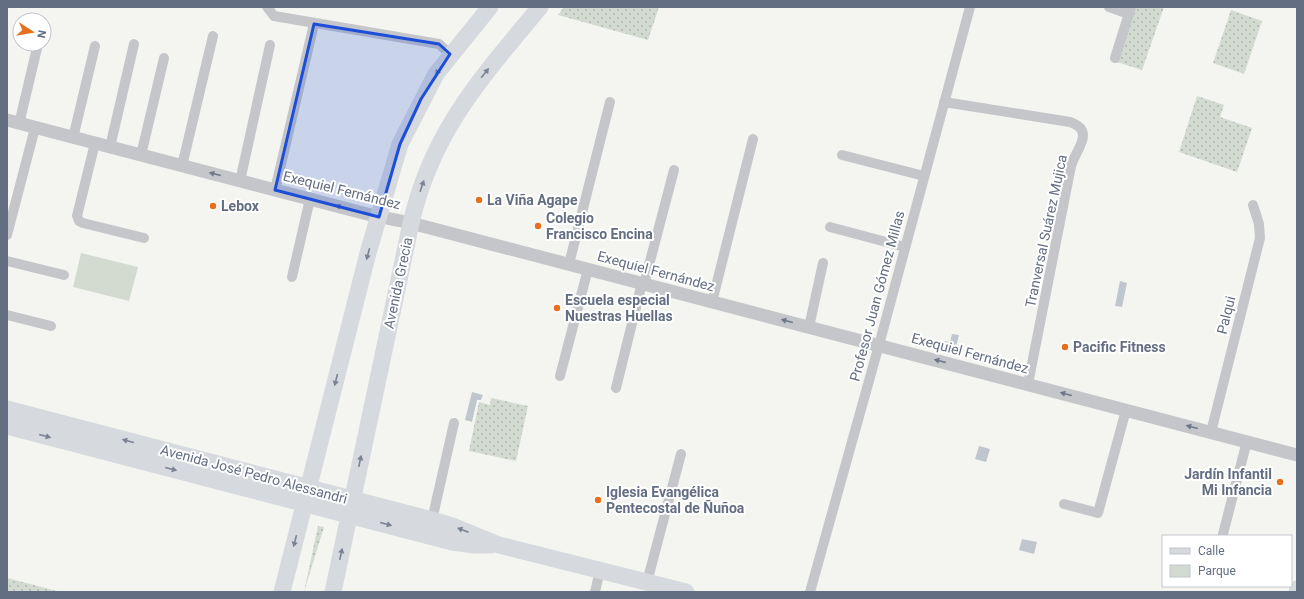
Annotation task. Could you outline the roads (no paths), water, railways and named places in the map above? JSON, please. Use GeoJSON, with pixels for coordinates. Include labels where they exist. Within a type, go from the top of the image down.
{"type":"FeatureCollection","features":[{"type":"Feature","properties":{"kind":"main road"},"geometry":{"type":"LineString","coordinates":[[282,592],[378,216],[400,144],[421,100],[450,54],[490,7]]}},
{"type":"Feature","properties":{"kind":"main road","name":"Avenida Grecia"},"geometry":{"type":"LineString","coordinates":[[333,592],[411,223],[422,184],[433,157],[453,118],[483,76],[540,7]]}},
{"type":"Feature","properties":{"kind":"main road","name":"Avenida José Pedro Alessandri"},"geometry":{"type":"LineString","coordinates":[[7,409],[306,496]]}},
{"type":"Feature","properties":{"kind":"main road","name":"Avenida José Pedro Alessandri"},"geometry":{"type":"LineString","coordinates":[[7,426],[350,507],[452,542],[474,545],[499,545]]}},
{"type":"Feature","properties":{"kind":"main road","name":"Avenida José Pedro Alessandri"},"geometry":{"type":"LineString","coordinates":[[350,507],[432,520],[455,527],[499,545],[686,592]]}},
{"type":"Feature","properties":{"kind":"main road"},"geometry":{"type":"LineString","coordinates":[[1296,592],[1297,588]]}},
{"type":"Feature","properties":{"kind":"street"},"geometry":{"type":"LineString","coordinates":[[266,7],[274,16],[439,44],[450,54]]}},
{"type":"Feature","properties":{"kind":"street","name":"Profesor Juan Gómez Millas"},"geometry":{"type":"LineString","coordinates":[[810,592],[879,345],[970,7]]}},
{"type":"Feature","properties":{"kind":"street"},"geometry":{"type":"LineString","coordinates":[[1109,7],[1130,10],[1115,58]]}},
{"type":"Feature","properties":{"kind":"street"},"geometry":{"type":"LineString","coordinates":[[275,190],[314,24]]}},
{"type":"Feature","properties":{"kind":"street"},"geometry":{"type":"LineString","coordinates":[[182,166],[213,36]]}},
{"type":"Feature","properties":{"kind":"street"},"geometry":{"type":"LineString","coordinates":[[110,147],[134,44]]}},
{"type":"Feature","properties":{"kind":"street"},"geometry":{"type":"LineString","coordinates":[[240,181],[270,45]]}},
{"type":"Feature","properties":{"kind":"street"},"geometry":{"type":"LineString","coordinates":[[73,138],[95,46]]}},
{"type":"Feature","properties":{"kind":"street"},"geometry":{"type":"LineString","coordinates":[[13,122],[35,52]]}},
{"type":"Feature","properties":{"kind":"street"},"geometry":{"type":"LineString","coordinates":[[141,155],[164,58]]}},
{"type":"Feature","properties":{"kind":"street"},"geometry":{"type":"LineString","coordinates":[[569,264],[610,102]]}},
{"type":"Feature","properties":{"kind":"street","name":"Tranversal Suárez Mujica"},"geometry":{"type":"LineString","coordinates":[[944,102],[1070,122],[1079,125],[1082,129],[1083,140],[1071,166],[1028,384]]}},
{"type":"Feature","properties":{"kind":"street","name":"Exequiel Fernández"},"geometry":{"type":"LineString","coordinates":[[13,122],[310,199],[411,223],[1297,455]]}},
{"type":"Feature","properties":{"kind":"street"},"geometry":{"type":"LineString","coordinates":[[7,235],[35,128]]}},
{"type":"Feature","properties":{"kind":"street"},"geometry":{"type":"LineString","coordinates":[[712,302],[753,139]]}},
{"type":"Feature","properties":{"kind":"street"},"geometry":{"type":"LineString","coordinates":[[95,143],[77,216],[78,219],[83,223],[144,238]]}},
{"type":"Feature","properties":{"kind":"street"},"geometry":{"type":"LineString","coordinates":[[842,155],[924,176]]}},
{"type":"Feature","properties":{"kind":"street"},"geometry":{"type":"LineString","coordinates":[[616,388],[674,170]]}},
{"type":"Feature","properties":{"kind":"street"},"geometry":{"type":"LineString","coordinates":[[292,277],[310,199]]}},
{"type":"Feature","properties":{"kind":"street","name":"Palqui"},"geometry":{"type":"LineString","coordinates":[[1211,432],[1260,238],[1259,224],[1252,205]]}},
{"type":"Feature","properties":{"kind":"street"},"geometry":{"type":"LineString","coordinates":[[830,227],[905,247]]}},
{"type":"Feature","properties":{"kind":"street"},"geometry":{"type":"LineString","coordinates":[[7,261],[64,275]]}},
{"type":"Feature","properties":{"kind":"street"},"geometry":{"type":"LineString","coordinates":[[809,327],[823,263]]}},
{"type":"Feature","properties":{"kind":"street"},"geometry":{"type":"LineString","coordinates":[[560,376],[588,269]]}},
{"type":"Feature","properties":{"kind":"street"},"geometry":{"type":"LineString","coordinates":[[7,315],[51,326]]}},
{"type":"Feature","properties":{"kind":"street"},"geometry":{"type":"LineString","coordinates":[[1064,504],[1098,513],[1126,410]]}},
{"type":"Feature","properties":{"kind":"street"},"geometry":{"type":"LineString","coordinates":[[432,520],[454,423]]}},
{"type":"Feature","properties":{"kind":"street"},"geometry":{"type":"LineString","coordinates":[[1224,534],[1247,442]]}},
{"type":"Feature","properties":{"kind":"street"},"geometry":{"type":"LineString","coordinates":[[647,582],[681,454]]}},
{"type":"Feature","properties":{"kind":"street"},"geometry":{"type":"LineString","coordinates":[[594,592],[600,570]]}},
{"type":"Feature","properties":{"kind":"place","name":"La Viña Agape"},"geometry":{"type":"Point","coordinates":[479,200]}},
{"type":"Feature","properties":{"kind":"place","name":"Lebox"},"geometry":{"type":"Point","coordinates":[213,206]}},
{"type":"Feature","properties":{"kind":"place","name":"Colegio Francisco Encina"},"geometry":{"type":"Point","coordinates":[538,226]}},
{"type":"Feature","properties":{"kind":"place","name":"Escuela especial Nuestras Huellas"},"geometry":{"type":"Point","coordinates":[557,308]}},
{"type":"Feature","properties":{"kind":"place","name":"Pacific Fitness"},"geometry":{"type":"Point","coordinates":[1065,347]}},
{"type":"Feature","properties":{"kind":"place","name":"Jardín Infantil Mi Infancia"},"geometry":{"type":"Point","coordinates":[1280,482]}},
{"type":"Feature","properties":{"kind":"place","name":"Iglesia Evangélica Pentecostal de Ñuñoa"},"geometry":{"type":"Point","coordinates":[598,500]}}]}
